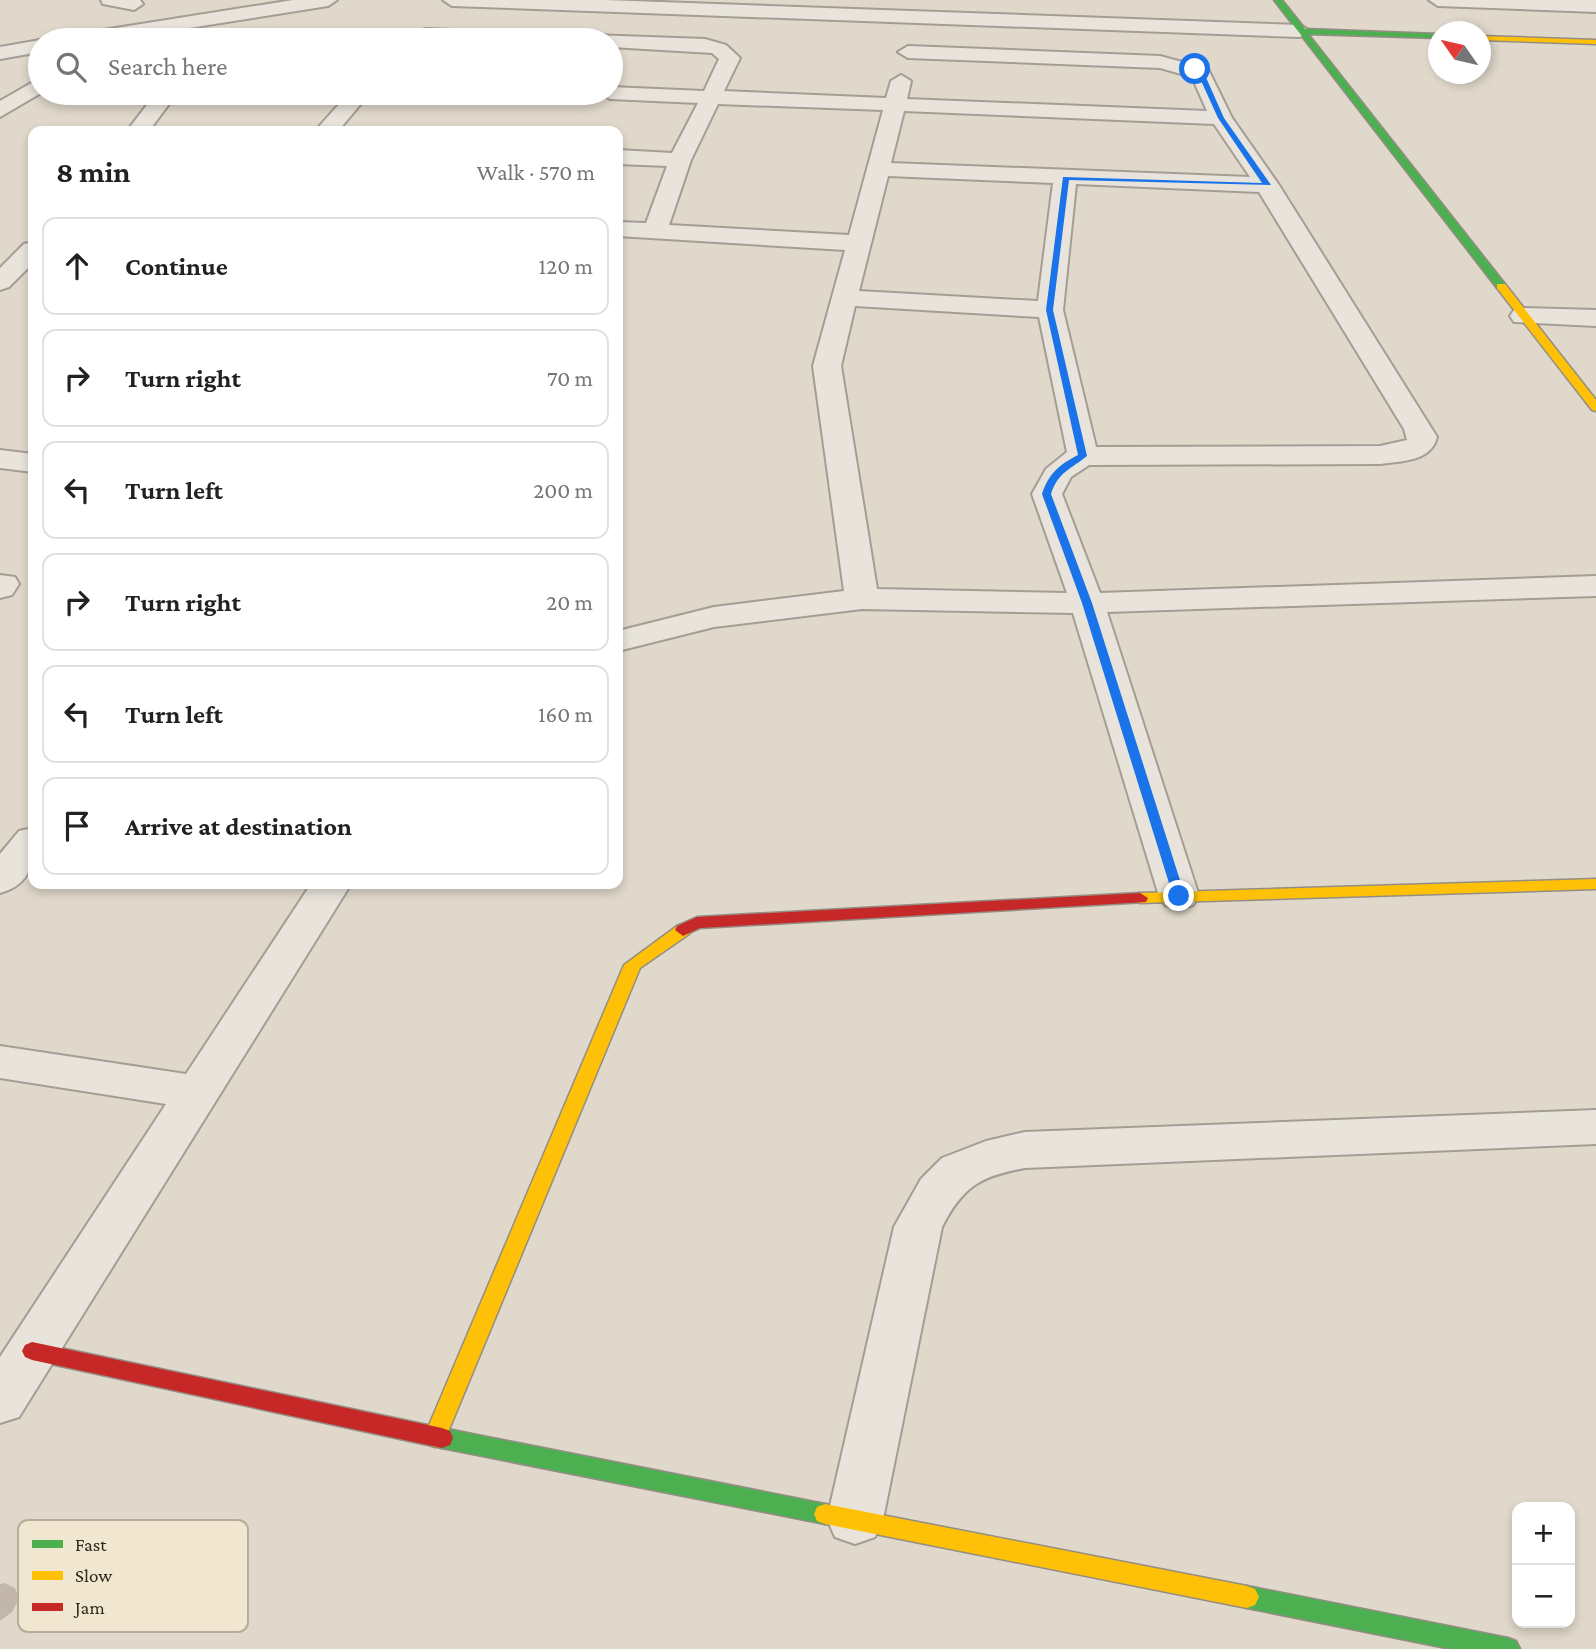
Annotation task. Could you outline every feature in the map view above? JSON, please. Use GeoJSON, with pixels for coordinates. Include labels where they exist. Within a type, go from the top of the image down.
{"type":"FeatureCollection","features":[{"type":"Feature","properties":{"kind":"street"},"geometry":{"type":"LineString","coordinates":[[110,0],[134,4]]}},
{"type":"Feature","properties":{"kind":"street"},"geometry":{"type":"LineString","coordinates":[[155,28],[328,0]]}},
{"type":"Feature","properties":{"kind":"street"},"geometry":{"type":"LineString","coordinates":[[453,0],[1428,36]]}},
{"type":"Feature","properties":{"kind":"street"},"geometry":{"type":"LineString","coordinates":[[1278,0],[1596,408]]}},
{"type":"Feature","properties":{"kind":"street"},"geometry":{"type":"LineString","coordinates":[[1438,0],[1596,6]]}},
{"type":"Feature","properties":{"kind":"street"},"geometry":{"type":"LineString","coordinates":[[862,599],[828,386],[831,345],[918,16]]}},
{"type":"Feature","properties":{"kind":"street"},"geometry":{"type":"LineString","coordinates":[[212,28],[220,18]]}},
{"type":"Feature","properties":{"kind":"street"},"geometry":{"type":"LineString","coordinates":[[1491,38],[1596,42]]}},
{"type":"Feature","properties":{"kind":"street"},"geometry":{"type":"LineString","coordinates":[[623,42],[705,45],[726,53],[730,58],[680,160],[654,231]]}},
{"type":"Feature","properties":{"kind":"street"},"geometry":{"type":"LineString","coordinates":[[0,53],[28,48]]}},
{"type":"Feature","properties":{"kind":"street"},"geometry":{"type":"LineString","coordinates":[[908,52],[1160,62],[1187,67],[1201,73],[1221,118],[1267,185],[1422,437],[1420,445],[1406,452],[1380,455],[1083,456],[1062,467],[1052,478],[1047,494],[1087,603],[1179,896]]}},
{"type":"Feature","properties":{"kind":"street"},"geometry":{"type":"LineString","coordinates":[[1,108],[28,91]]}},
{"type":"Feature","properties":{"kind":"street"},"geometry":{"type":"LineString","coordinates":[[623,94],[1221,118]]}},
{"type":"Feature","properties":{"kind":"street"},"geometry":{"type":"LineString","coordinates":[[142,126],[158,105]]}},
{"type":"Feature","properties":{"kind":"street"},"geometry":{"type":"LineString","coordinates":[[330,126],[349,105]]}},
{"type":"Feature","properties":{"kind":"street"},"geometry":{"type":"LineString","coordinates":[[623,157],[680,160]]}},
{"type":"Feature","properties":{"kind":"street"},"geometry":{"type":"LineString","coordinates":[[878,169],[1267,185]]}},
{"type":"Feature","properties":{"kind":"street"},"geometry":{"type":"LineString","coordinates":[[1065,178],[1050,310],[1083,456]]}},
{"type":"Feature","properties":{"kind":"street"},"geometry":{"type":"LineString","coordinates":[[623,229],[858,243]]}},
{"type":"Feature","properties":{"kind":"street"},"geometry":{"type":"LineString","coordinates":[[0,282],[28,254]]}},
{"type":"Feature","properties":{"kind":"street"},"geometry":{"type":"LineString","coordinates":[[844,298],[1050,310]]}},
{"type":"Feature","properties":{"kind":"street"},"geometry":{"type":"LineString","coordinates":[[1523,316],[1596,318]]}},
{"type":"Feature","properties":{"kind":"street"},"geometry":{"type":"LineString","coordinates":[[0,459],[28,462]]}},
{"type":"Feature","properties":{"kind":"street"},"geometry":{"type":"LineString","coordinates":[[623,640],[714,617],[862,599],[1087,603],[1596,586]]}},
{"type":"Feature","properties":{"kind":"street"},"geometry":{"type":"LineString","coordinates":[[0,880],[28,846]]}},
{"type":"Feature","properties":{"kind":"street"},"geometry":{"type":"LineString","coordinates":[[435,1437],[633,965],[650,949],[696,923],[1179,896],[1596,884]]}},
{"type":"Feature","properties":{"kind":"street"},"geometry":{"type":"LineString","coordinates":[[0,1401],[328,889]]}},
{"type":"Feature","properties":{"kind":"street"},"geometry":{"type":"LineString","coordinates":[[0,1062],[195,1093]]}},
{"type":"Feature","properties":{"kind":"street"},"geometry":{"type":"LineString","coordinates":[[855,1519],[918,1227],[933,1197],[963,1165],[1026,1150],[1596,1127]]}},
{"type":"Feature","properties":{"kind":"street"},"geometry":{"type":"LineString","coordinates":[[32,1351],[435,1437],[1507,1649]]}},
{"type":"Feature","properties":{"kind":"building"},"geometry":{"type":"Polygon","coordinates":[[[0,1584],[15,1588],[18,1601],[12,1612],[0,1621],[0,1584]]]}},
{"type":"Feature","properties":{"kind":"traffic: fast"},"geometry":{"type":"LineString","coordinates":[[1278,0],[1501,286]]}},
{"type":"Feature","properties":{"kind":"traffic: fast"},"geometry":{"type":"LineString","coordinates":[[1300,31],[1428,36]]}},
{"type":"Feature","properties":{"kind":"traffic: fast"},"geometry":{"type":"LineString","coordinates":[[442,1438],[825,1514]]}},
{"type":"Feature","properties":{"kind":"traffic: fast"},"geometry":{"type":"LineString","coordinates":[[1247,1597],[1508,1649]]}},
{"type":"Feature","properties":{"kind":"traffic: slow"},"geometry":{"type":"LineString","coordinates":[[1491,38],[1596,42]]}},
{"type":"Feature","properties":{"kind":"traffic: slow"},"geometry":{"type":"LineString","coordinates":[[1501,286],[1596,408]]}},
{"type":"Feature","properties":{"kind":"traffic: slow"},"geometry":{"type":"LineString","coordinates":[[1140,898],[1596,884]]}},
{"type":"Feature","properties":{"kind":"traffic: slow"},"geometry":{"type":"LineString","coordinates":[[435,1437],[633,965],[683,930]]}},
{"type":"Feature","properties":{"kind":"traffic: slow"},"geometry":{"type":"LineString","coordinates":[[825,1514],[1247,1597]]}},
{"type":"Feature","properties":{"kind":"traffic: jam"},"geometry":{"type":"LineString","coordinates":[[683,930],[697,923],[1140,898]]}},
{"type":"Feature","properties":{"kind":"traffic: jam"},"geometry":{"type":"LineString","coordinates":[[32,1351],[442,1438]]}},
{"type":"Feature","properties":{"kind":"route"},"geometry":{"type":"LineString","coordinates":[[1179,896],[1087,603],[1047,494],[1052,478],[1062,467],[1083,456],[1050,310],[1065,178],[1267,185],[1221,118],[1201,73],[1195,69]]}}]}
